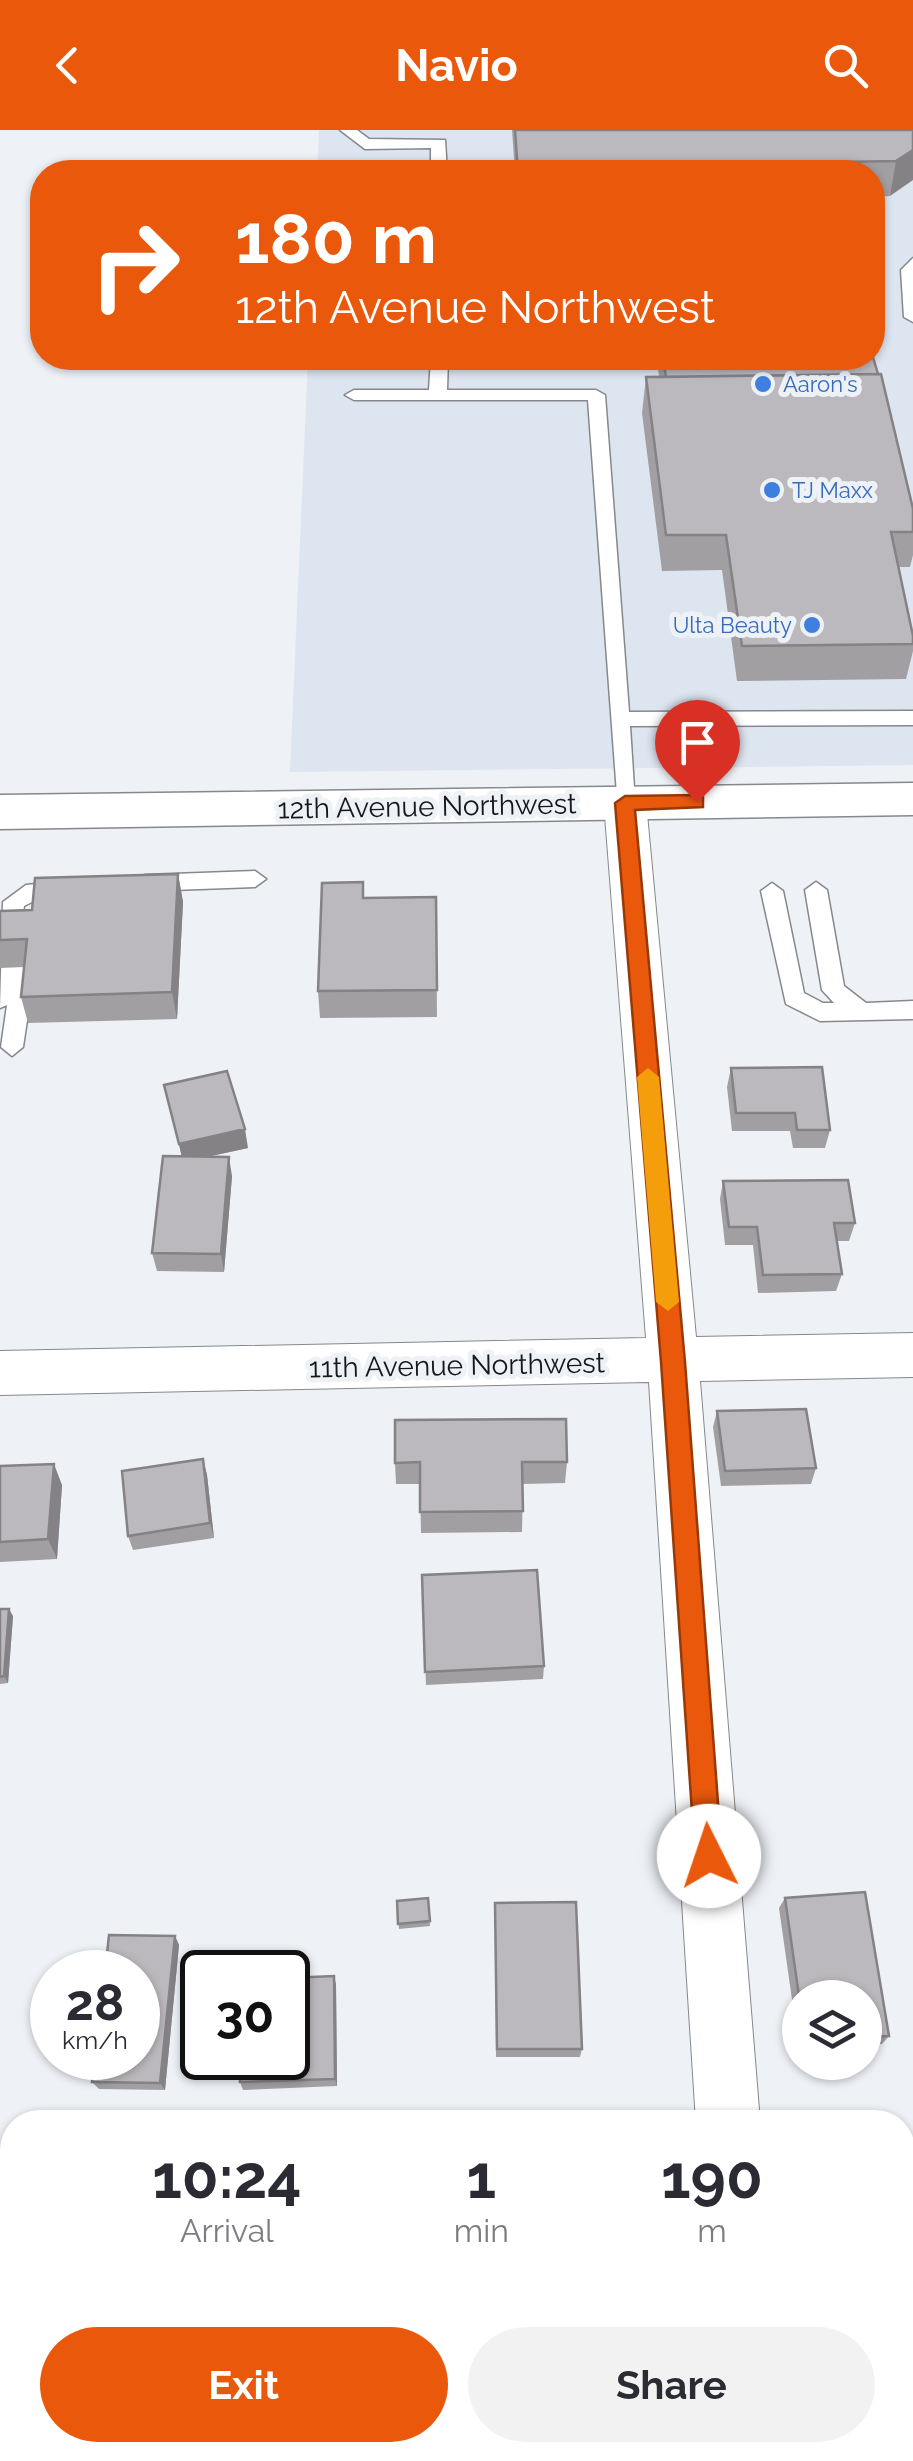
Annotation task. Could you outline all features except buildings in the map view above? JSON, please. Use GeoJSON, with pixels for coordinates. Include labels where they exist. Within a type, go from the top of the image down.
{"type":"FeatureCollection","features":[{"type":"Feature","properties":{"kind":"main road","name":"12th Avenue Northwest"},"geometry":{"type":"LineString","coordinates":[[0,812],[913,799]]}},
{"type":"Feature","properties":{"kind":"street"},"geometry":{"type":"LineString","coordinates":[[625,803],[673,1362],[727,2110]]}},
{"type":"Feature","properties":{"kind":"street","name":"11th Avenue Northwest"},"geometry":{"type":"LineString","coordinates":[[0,1373],[913,1356]]}},
{"type":"Feature","properties":{"kind":"lane"},"geometry":{"type":"LineString","coordinates":[[348,130],[364,144],[439,142],[439,160]]}},
{"type":"Feature","properties":{"kind":"lane"},"geometry":{"type":"LineString","coordinates":[[913,263],[909,270],[913,318]]}},
{"type":"Feature","properties":{"kind":"lane"},"geometry":{"type":"LineString","coordinates":[[438,370],[438,395]]}},
{"type":"Feature","properties":{"kind":"lane"},"geometry":{"type":"LineString","coordinates":[[354,395],[596,395],[625,803]]}},
{"type":"Feature","properties":{"kind":"lane"},"geometry":{"type":"LineString","coordinates":[[620,719],[913,718]]}},
{"type":"Feature","properties":{"kind":"lane"},"geometry":{"type":"LineString","coordinates":[[115,884],[256,878]]}},
{"type":"Feature","properties":{"kind":"lane"},"geometry":{"type":"LineString","coordinates":[[0,999],[14,902],[34,891],[66,889],[32,908],[12,1047]]}},
{"type":"Feature","properties":{"kind":"lane"},"geometry":{"type":"LineString","coordinates":[[816,890],[833,990],[862,1012]]}},
{"type":"Feature","properties":{"kind":"lane"},"geometry":{"type":"LineString","coordinates":[[772,891],[794,998],[820,1012],[913,1010]]}},
{"type":"Feature","properties":{"kind":"shaded area"},"geometry":{"type":"Polygon","coordinates":[[[319,130],[913,130],[913,765],[290,772],[307,370],[885,370],[885,160],[318,160],[319,130]]]}},
{"type":"Feature","properties":{"kind":"slow traffic"},"geometry":{"type":"LineString","coordinates":[[648,1077],[668,1302]]}},
{"type":"Feature","properties":{"kind":"place","name":"Aaron's"},"geometry":{"type":"Point","coordinates":[763,384]}},
{"type":"Feature","properties":{"kind":"place","name":"TJ Maxx"},"geometry":{"type":"Point","coordinates":[772,490]}},
{"type":"Feature","properties":{"kind":"place","name":"Ulta Beauty"},"geometry":{"type":"Point","coordinates":[812,625]}},
{"type":"Feature","properties":{"kind":"route"},"geometry":{"type":"LineString","coordinates":[[697,802],[625,803],[673,1362],[709,1856]]}}]}
